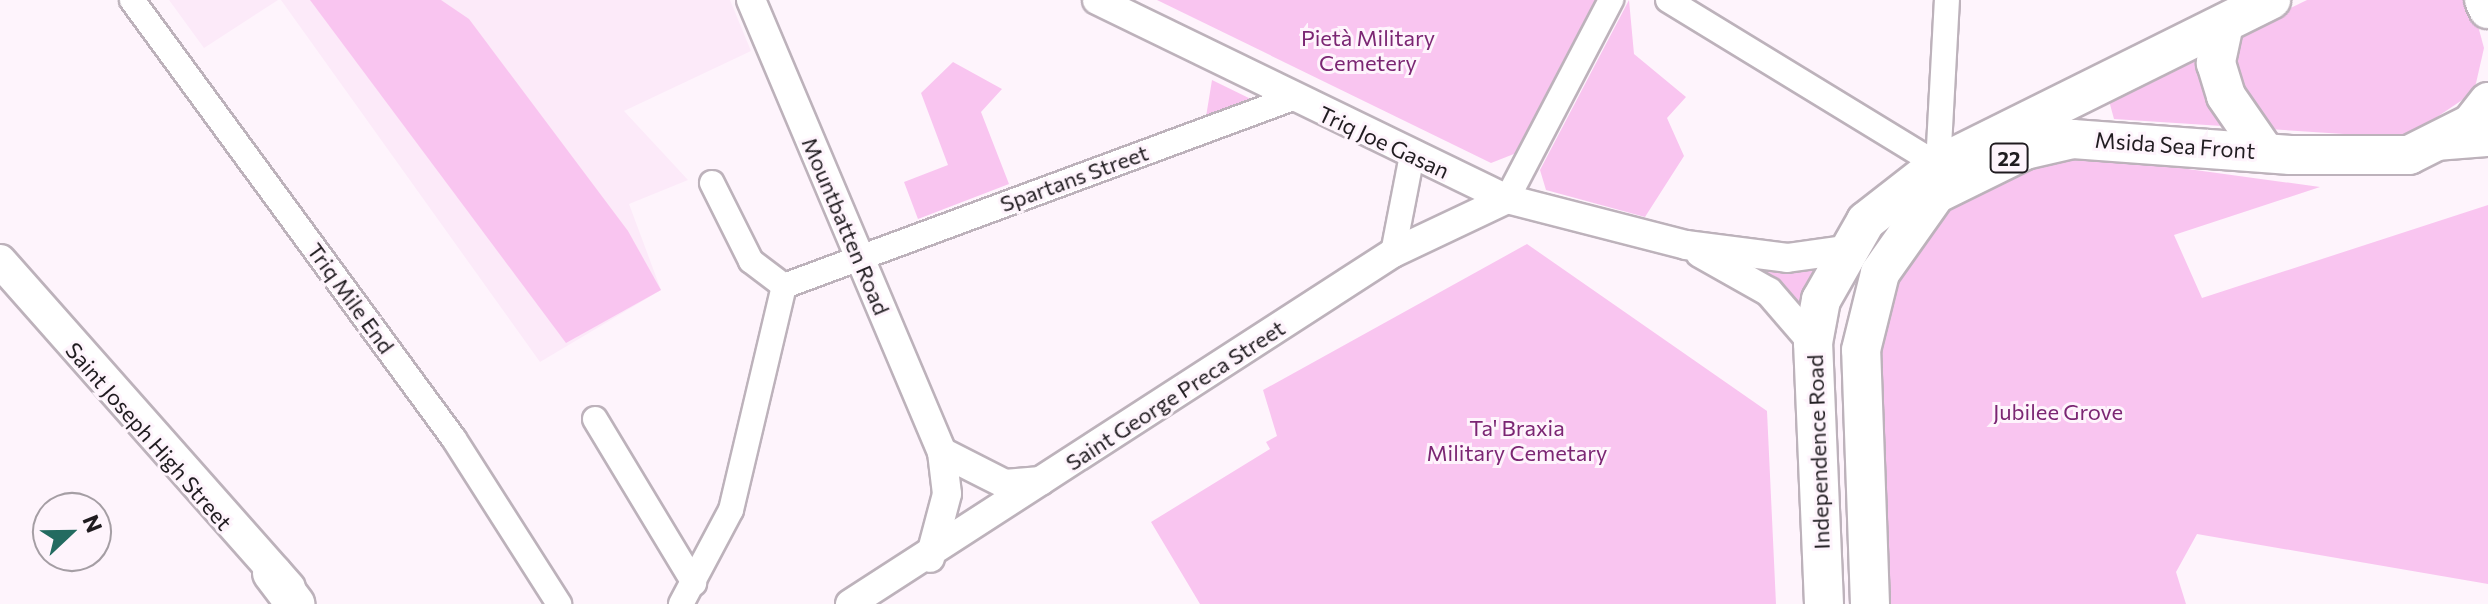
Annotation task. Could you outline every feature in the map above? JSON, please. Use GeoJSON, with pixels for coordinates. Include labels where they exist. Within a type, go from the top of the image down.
{"type":"FeatureCollection","features":[{"type":"Feature","properties":{"kind":"highway","name":"Msida Sea Front"},"geometry":{"type":"LineString","coordinates":[[1821,300],[1845,250],[1866,221],[1938,165],[2271,0]]}},
{"type":"Feature","properties":{"kind":"highway"},"geometry":{"type":"LineString","coordinates":[[2484,0],[2488,9]]}},
{"type":"Feature","properties":{"kind":"highway"},"geometry":{"type":"LineString","coordinates":[[2224,24],[2216,63],[2226,96],[2264,151]]}},
{"type":"Feature","properties":{"kind":"highway","name":"Msida Sea Front"},"geometry":{"type":"LineString","coordinates":[[1861,350],[1880,273],[1936,194],[2012,156],[2110,136],[2264,151],[2409,155],[2471,124],[2488,102]]}},
{"type":"Feature","properties":{"kind":"highway","name":"Independence Road"},"geometry":{"type":"LineString","coordinates":[[1821,300],[1813,343],[1824,604]]}},
{"type":"Feature","properties":{"kind":"highway","name":"Independence Road"},"geometry":{"type":"LineString","coordinates":[[1861,350],[1870,604]]}},
{"type":"Feature","properties":{"kind":"highway"},"geometry":{"type":"LineString","coordinates":[[272,573],[295,604]]}},
{"type":"Feature","properties":{"kind":"main road","name":"Saint Joseph High Street"},"geometry":{"type":"LineString","coordinates":[[0,261],[272,573],[306,604]]}},
{"type":"Feature","properties":{"kind":"street","name":"Triq Mile End"},"geometry":{"type":"LineString","coordinates":[[132,0],[454,439],[559,604]]}},
{"type":"Feature","properties":{"kind":"street","name":"Mountbatten Road"},"geometry":{"type":"LineString","coordinates":[[751,0],[942,452],[947,494],[930,558]]}},
{"type":"Feature","properties":{"kind":"street","name":"Triq Joe Gasan"},"geometry":{"type":"LineString","coordinates":[[1097,0],[1290,99],[1507,199],[1686,245],[1787,258],[1845,250]]}},
{"type":"Feature","properties":{"kind":"street"},"geometry":{"type":"LineString","coordinates":[[1507,199],[1611,0]]}},
{"type":"Feature","properties":{"kind":"street"},"geometry":{"type":"LineString","coordinates":[[1668,0],[1938,165],[1947,0]]}},
{"type":"Feature","properties":{"kind":"street","name":"Spartans Street"},"geometry":{"type":"LineString","coordinates":[[784,286],[858,256],[1290,99]]}},
{"type":"Feature","properties":{"kind":"street"},"geometry":{"type":"LineString","coordinates":[[2427,147],[2488,142]]}},
{"type":"Feature","properties":{"kind":"street"},"geometry":{"type":"LineString","coordinates":[[1393,253],[1412,155]]}},
{"type":"Feature","properties":{"kind":"street"},"geometry":{"type":"LineString","coordinates":[[681,604],[731,510],[784,286],[751,261],[712,183]]}},
{"type":"Feature","properties":{"kind":"street","name":"Saint George Preca Street"},"geometry":{"type":"LineString","coordinates":[[850,604],[930,558],[1042,481],[1393,253],[1507,199]]}},
{"type":"Feature","properties":{"kind":"street","name":"Triq Joe Gasan"},"geometry":{"type":"LineString","coordinates":[[1686,245],[1769,292],[1813,343]]}},
{"type":"Feature","properties":{"kind":"street"},"geometry":{"type":"LineString","coordinates":[[595,419],[694,583]]}},
{"type":"Feature","properties":{"kind":"street"},"geometry":{"type":"LineString","coordinates":[[942,452],[1005,484],[1042,481]]}},
{"type":"Feature","properties":{"kind":"shaded area"},"geometry":{"type":"Polygon","coordinates":[[[169,0],[278,0],[204,48],[169,0]]]}},
{"type":"Feature","properties":{"kind":"shaded area"},"geometry":{"type":"Polygon","coordinates":[[[281,0],[730,0],[751,51],[624,111],[688,180],[629,204],[661,290],[540,362],[281,0]]]}},
{"type":"Feature","properties":{"kind":"green space"},"geometry":{"type":"Polygon","coordinates":[[[310,0],[441,0],[469,19],[628,231],[661,290],[566,343],[310,0]]]}},
{"type":"Feature","properties":{"kind":"green space","name":"Pietà Military Cemetery"},"geometry":{"type":"Polygon","coordinates":[[[1157,0],[1598,0],[1519,152],[1491,163],[1157,0]]]}},
{"type":"Feature","properties":{"kind":"green space"},"geometry":{"type":"Polygon","coordinates":[[[1629,0],[1634,54],[1686,97],[1667,118],[1684,156],[1645,217],[1546,190],[1540,170],[1629,0]]]}},
{"type":"Feature","properties":{"kind":"green space"},"geometry":{"type":"Polygon","coordinates":[[[2307,0],[2471,0],[2484,48],[2474,92],[2406,138],[2114,119],[2108,97],[2307,0]]]}},
{"type":"Feature","properties":{"kind":"green space"},"geometry":{"type":"Polygon","coordinates":[[[953,62],[1002,89],[981,112],[1009,184],[918,219],[904,182],[948,165],[921,93],[953,62]]]}},
{"type":"Feature","properties":{"kind":"green space"},"geometry":{"type":"Polygon","coordinates":[[[1212,80],[1257,102],[1205,123],[1212,80]]]}},
{"type":"Feature","properties":{"kind":"green space","name":"Jubilee Grove"},"geometry":{"type":"Polygon","coordinates":[[[2093,156],[2320,187],[2174,235],[2202,298],[2488,205],[2488,584],[2197,534],[2176,572],[2186,604],[1886,604],[1876,338],[1895,275],[1950,194],[2030,167],[2093,156]]]}},
{"type":"Feature","properties":{"kind":"green space","name":"Ta' Braxia Military Cemetary"},"geometry":{"type":"Polygon","coordinates":[[[1527,244],[1767,411],[1776,604],[1200,604],[1151,522],[1270,449],[1266,442],[1277,436],[1263,390],[1527,244]]]}},
{"type":"Feature","properties":{"kind":"green space"},"geometry":{"type":"Polygon","coordinates":[[[1721,256],[1779,271],[1822,266],[1809,314],[1776,282],[1721,256]]]}}]}
